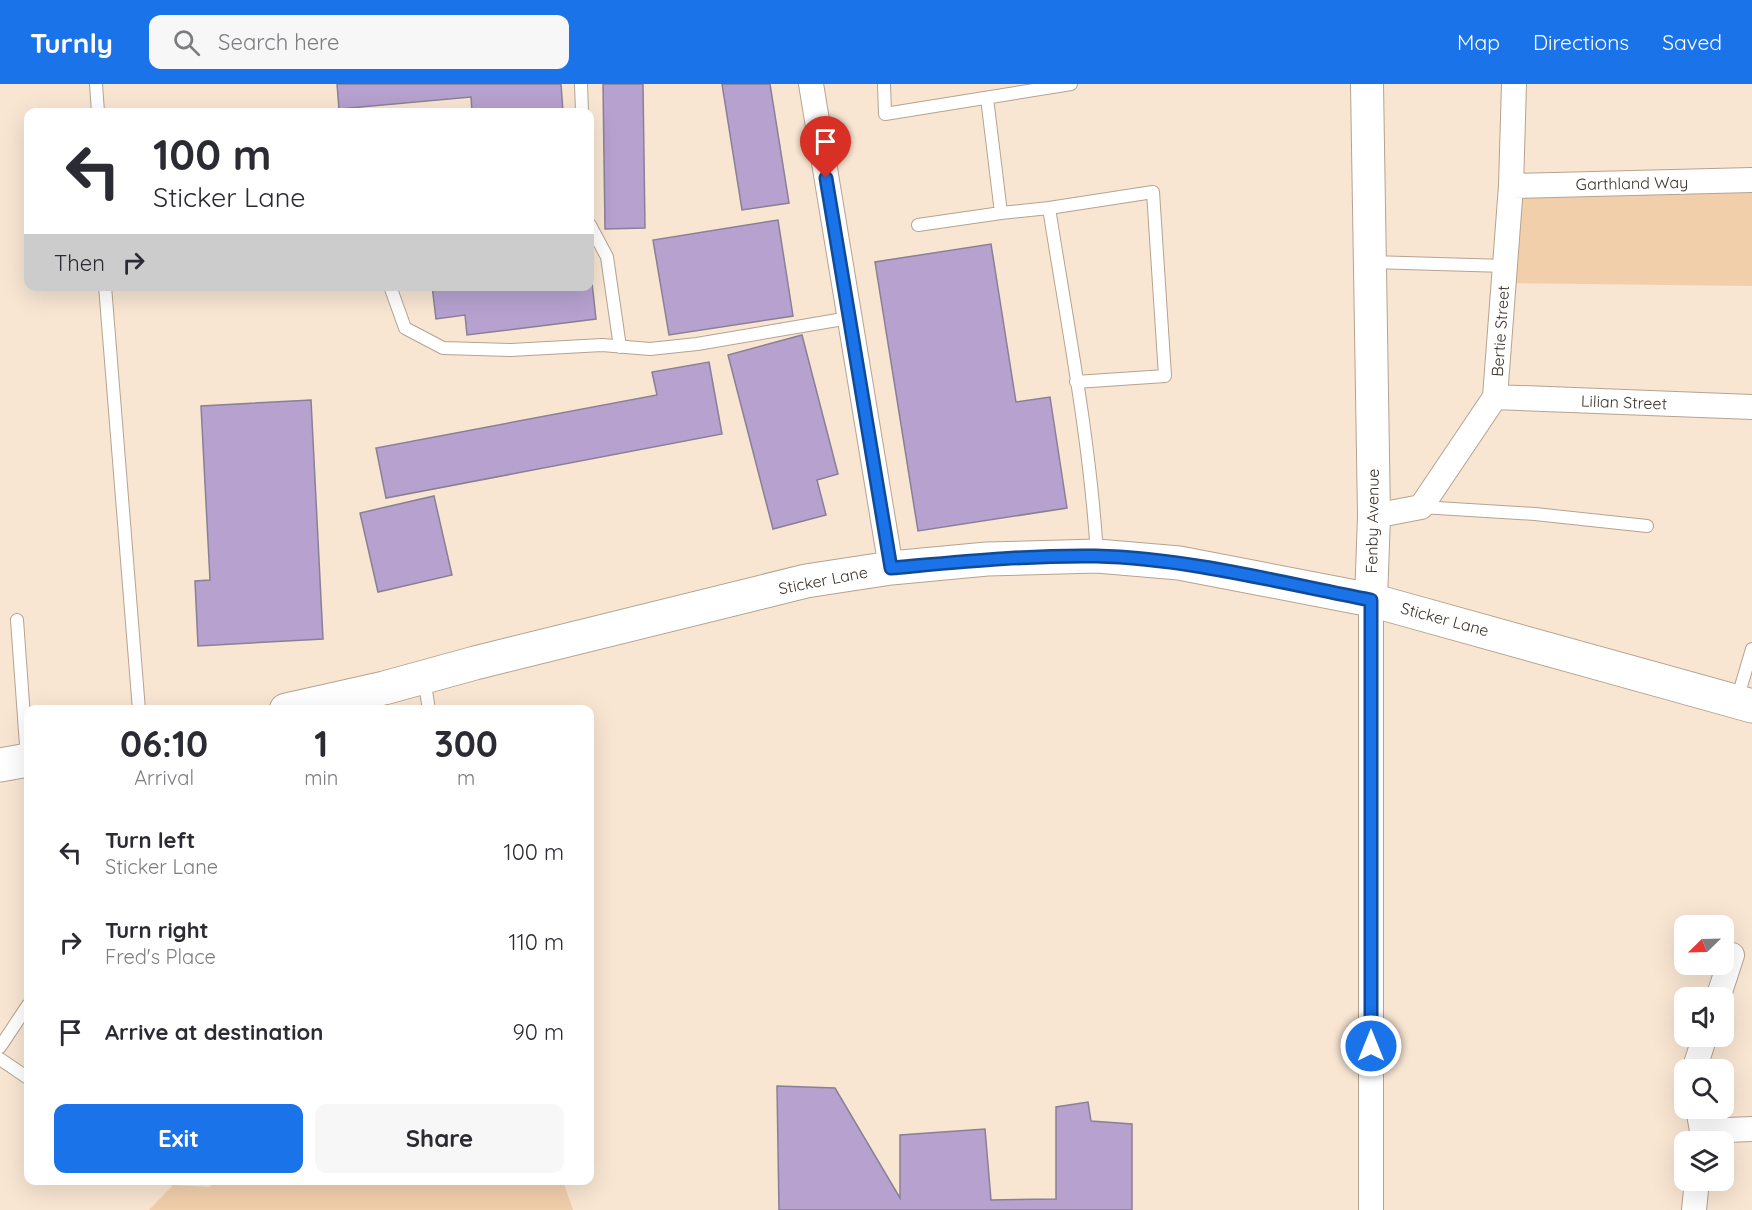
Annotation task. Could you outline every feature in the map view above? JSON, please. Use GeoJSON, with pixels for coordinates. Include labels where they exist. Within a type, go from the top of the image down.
{"type":"FeatureCollection","features":[{"type":"Feature","properties":{"kind":"highway","name":"Sticker Lane"},"geometry":{"type":"LineString","coordinates":[[315,705],[386,693],[424,677],[806,581],[891,568],[987,559],[1097,556],[1179,563],[1371,600],[1744,703]]}},
{"type":"Feature","properties":{"kind":"street"},"geometry":{"type":"LineString","coordinates":[[811,84],[891,568]]}},
{"type":"Feature","properties":{"kind":"street","name":"Fenby Avenue"},"geometry":{"type":"LineString","coordinates":[[1367,84],[1374,516],[1371,600],[1371,1210]]}},
{"type":"Feature","properties":{"kind":"street","name":"Bertie Street"},"geometry":{"type":"LineString","coordinates":[[1421,507],[1495,397],[1511,186],[1514,84]]}},
{"type":"Feature","properties":{"kind":"street","name":"Garthland Way"},"geometry":{"type":"LineString","coordinates":[[1511,186],[1752,180]]}},
{"type":"Feature","properties":{"kind":"street","name":"Lilian Street"},"geometry":{"type":"LineString","coordinates":[[1495,397],[1752,407]]}},
{"type":"Feature","properties":{"kind":"street"},"geometry":{"type":"LineString","coordinates":[[1374,516],[1421,507]]}},
{"type":"Feature","properties":{"kind":"street"},"geometry":{"type":"LineString","coordinates":[[1700,1127],[1752,1130]]}},
{"type":"Feature","properties":{"kind":"street"},"geometry":{"type":"LineString","coordinates":[[1694,1210],[1696,1191]]}},
{"type":"Feature","properties":{"kind":"lane"},"geometry":{"type":"LineString","coordinates":[[96,84],[98,108]]}},
{"type":"Feature","properties":{"kind":"lane"},"geometry":{"type":"LineString","coordinates":[[581,84],[582,108]]}},
{"type":"Feature","properties":{"kind":"lane"},"geometry":{"type":"LineString","coordinates":[[884,84],[885,114],[1071,84]]}},
{"type":"Feature","properties":{"kind":"lane"},"geometry":{"type":"LineString","coordinates":[[987,98],[1001,213]]}},
{"type":"Feature","properties":{"kind":"lane"},"geometry":{"type":"LineString","coordinates":[[918,225],[1153,192],[1165,376],[1076,382]]}},
{"type":"Feature","properties":{"kind":"lane"},"geometry":{"type":"LineString","coordinates":[[1049,208],[1094,493],[1097,556]]}},
{"type":"Feature","properties":{"kind":"lane"},"geometry":{"type":"LineString","coordinates":[[594,233],[607,257],[620,347]]}},
{"type":"Feature","properties":{"kind":"lane"},"geometry":{"type":"LineString","coordinates":[[1370,262],[1505,266]]}},
{"type":"Feature","properties":{"kind":"lane"},"geometry":{"type":"LineString","coordinates":[[105,291],[139,705]]}},
{"type":"Feature","properties":{"kind":"lane"},"geometry":{"type":"LineString","coordinates":[[392,291],[405,328],[443,348],[511,350],[620,347],[650,349],[697,344],[849,318]]}},
{"type":"Feature","properties":{"kind":"lane"},"geometry":{"type":"LineString","coordinates":[[1421,507],[1535,514],[1647,526]]}},
{"type":"Feature","properties":{"kind":"lane"},"geometry":{"type":"LineString","coordinates":[[17,620],[19,761]]}},
{"type":"Feature","properties":{"kind":"lane"},"geometry":{"type":"LineString","coordinates":[[1744,703],[1752,650]]}},
{"type":"Feature","properties":{"kind":"lane"},"geometry":{"type":"LineString","coordinates":[[424,677],[428,705]]}},
{"type":"Feature","properties":{"kind":"lane"},"geometry":{"type":"LineString","coordinates":[[0,1047],[24,1011]]}},
{"type":"Feature","properties":{"kind":"lane"},"geometry":{"type":"LineString","coordinates":[[0,1059],[24,1075]]}},
{"type":"Feature","properties":{"kind":"shaded area"},"geometry":{"type":"Polygon","coordinates":[[[1752,180],[1752,286],[1504,283],[1511,186],[1752,180]]]}},
{"type":"Feature","properties":{"kind":"shaded area"},"geometry":{"type":"Polygon","coordinates":[[[173,1185],[209,1187],[212,1185],[564,1185],[573,1210],[149,1210],[173,1185]]]}},
{"type":"Feature","properties":{"kind":"building"},"geometry":{"type":"Polygon","coordinates":[[[337,84],[561,84],[563,108],[472,108],[471,97],[339,108],[337,84]]]}},
{"type":"Feature","properties":{"kind":"building"},"geometry":{"type":"Polygon","coordinates":[[[603,84],[643,84],[645,228],[605,229],[603,84]]]}},
{"type":"Feature","properties":{"kind":"building"},"geometry":{"type":"Polygon","coordinates":[[[722,84],[770,84],[789,203],[742,210],[722,84]]]}},
{"type":"Feature","properties":{"kind":"building"},"geometry":{"type":"Polygon","coordinates":[[[778,220],[793,316],[669,335],[653,240],[778,220]]]}},
{"type":"Feature","properties":{"kind":"building"},"geometry":{"type":"Polygon","coordinates":[[[991,244],[1016,402],[1050,397],[1067,508],[918,531],[875,262],[991,244]]]}},
{"type":"Feature","properties":{"kind":"building"},"geometry":{"type":"Polygon","coordinates":[[[433,291],[593,291],[596,319],[467,335],[465,315],[436,319],[433,291]]]}},
{"type":"Feature","properties":{"kind":"building"},"geometry":{"type":"Polygon","coordinates":[[[802,335],[838,474],[817,480],[826,515],[773,529],[728,355],[802,335]]]}},
{"type":"Feature","properties":{"kind":"building"},"geometry":{"type":"Polygon","coordinates":[[[709,362],[722,434],[386,498],[376,448],[657,395],[652,372],[709,362]]]}},
{"type":"Feature","properties":{"kind":"building"},"geometry":{"type":"Polygon","coordinates":[[[311,400],[323,639],[198,646],[195,581],[210,580],[201,406],[311,400]]]}},
{"type":"Feature","properties":{"kind":"building"},"geometry":{"type":"Polygon","coordinates":[[[434,496],[452,575],[378,592],[360,513],[434,496]]]}},
{"type":"Feature","properties":{"kind":"building"},"geometry":{"type":"Polygon","coordinates":[[[777,1086],[835,1088],[900,1198],[900,1135],[985,1129],[991,1200],[1056,1199],[1056,1107],[1088,1102],[1091,1121],[1132,1124],[1132,1210],[779,1210],[777,1086]]]}},
{"type":"Feature","properties":{"kind":"route"},"geometry":{"type":"LineString","coordinates":[[826,178],[891,568],[987,559],[1097,556],[1179,563],[1371,600],[1371,1046]]}}]}
